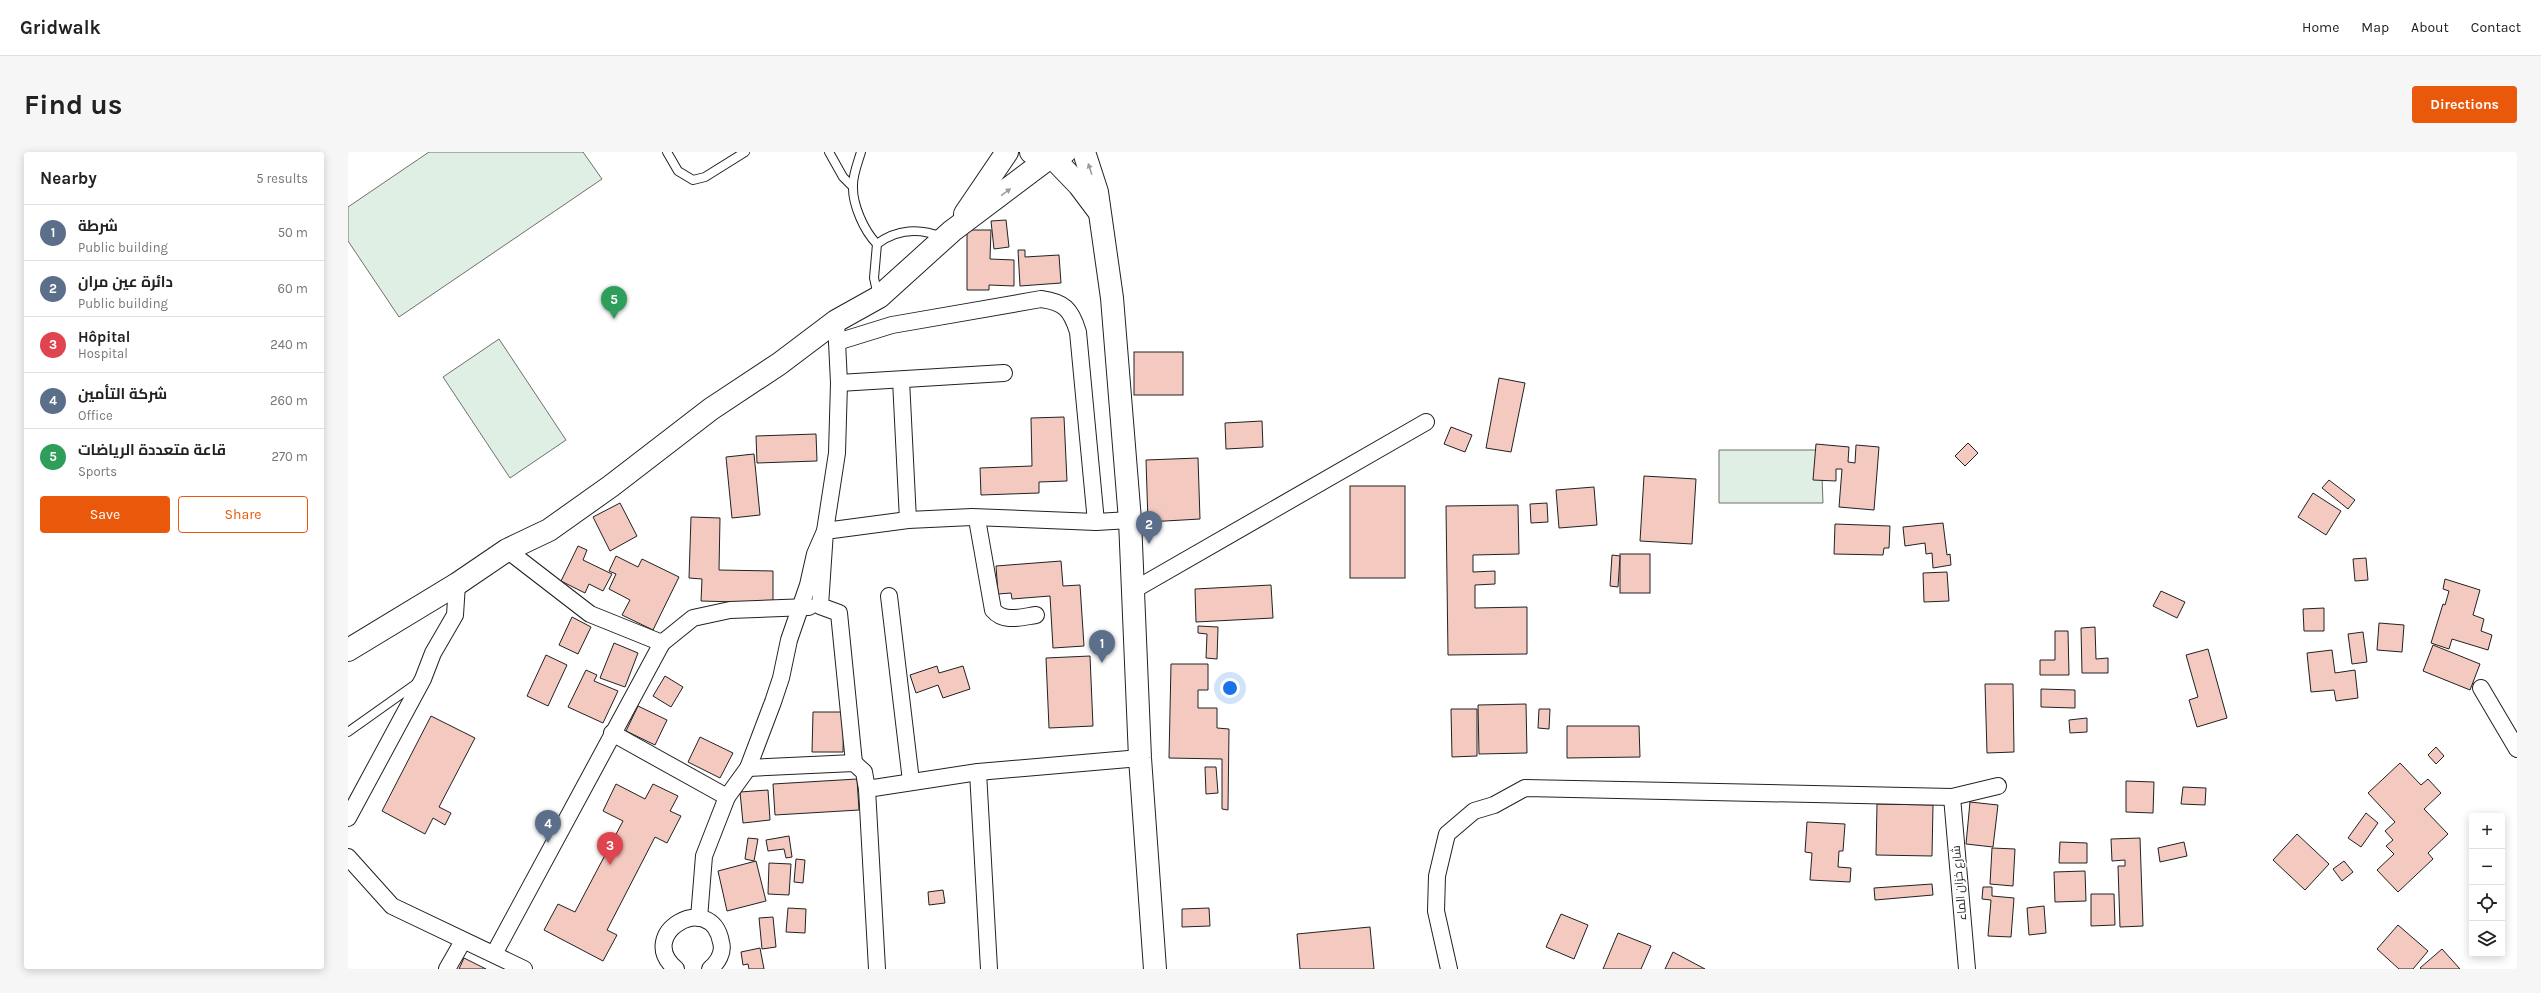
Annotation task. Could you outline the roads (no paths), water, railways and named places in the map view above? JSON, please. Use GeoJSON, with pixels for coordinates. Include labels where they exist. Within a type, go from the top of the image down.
{"type":"FeatureCollection","features":[{"type":"Feature","properties":{"kind":"main road"},"geometry":{"type":"LineString","coordinates":[[948,235],[1007,152]]}},
{"type":"Feature","properties":{"kind":"main road"},"geometry":{"type":"LineString","coordinates":[[1084,152],[1100,213],[1112,298],[1130,520],[1140,758],[1155,969]]}},
{"type":"Feature","properties":{"kind":"main road"},"geometry":{"type":"LineString","coordinates":[[348,650],[456,584],[507,550],[548,530],[611,486],[711,409],[779,364],[836,321],[878,297],[948,235],[1050,155],[1079,185],[1100,213]]}},
{"type":"Feature","properties":{"kind":"street"},"geometry":{"type":"LineString","coordinates":[[837,342],[892,325],[1041,299],[1054,301],[1066,308],[1074,317],[1078,332],[1096,522]]}},
{"type":"Feature","properties":{"kind":"street"},"geometry":{"type":"LineString","coordinates":[[820,606],[825,532],[837,453],[839,383],[836,321]]}},
{"type":"Feature","properties":{"kind":"street"},"geometry":{"type":"LineString","coordinates":[[839,383],[1004,373]]}},
{"type":"Feature","properties":{"kind":"street"},"geometry":{"type":"LineString","coordinates":[[901,380],[908,520]]}},
{"type":"Feature","properties":{"kind":"street"},"geometry":{"type":"LineString","coordinates":[[1132,591],[1426,422]]}},
{"type":"Feature","properties":{"kind":"street"},"geometry":{"type":"LineString","coordinates":[[825,532],[908,520],[977,519],[1096,522],[1130,520]]}},
{"type":"Feature","properties":{"kind":"street"},"geometry":{"type":"LineString","coordinates":[[977,519],[993,610],[1001,617],[1008,618],[1036,615]]}},
{"type":"Feature","properties":{"kind":"street"},"geometry":{"type":"LineString","coordinates":[[699,918],[704,856],[727,797],[748,768],[781,678],[789,640],[808,585],[815,554],[825,532]]}},
{"type":"Feature","properties":{"kind":"street"},"geometry":{"type":"LineString","coordinates":[[507,550],[590,614],[662,643]]}},
{"type":"Feature","properties":{"kind":"street"},"geometry":{"type":"LineString","coordinates":[[348,818],[423,679],[433,653],[455,615],[456,584]]}},
{"type":"Feature","properties":{"kind":"street"},"geometry":{"type":"LineString","coordinates":[[889,596],[911,781]]}},
{"type":"Feature","properties":{"kind":"street"},"geometry":{"type":"LineString","coordinates":[[494,954],[612,733],[652,665],[662,643],[693,618],[730,610],[820,606],[839,613],[854,763],[864,772],[867,789],[877,969]]}},
{"type":"Feature","properties":{"kind":"street"},"geometry":{"type":"LineString","coordinates":[[2481,688],[2517,749]]}},
{"type":"Feature","properties":{"kind":"street"},"geometry":{"type":"LineString","coordinates":[[612,733],[727,797]]}},
{"type":"Feature","properties":{"kind":"street"},"geometry":{"type":"LineString","coordinates":[[867,789],[911,781],[978,772],[1140,758]]}},
{"type":"Feature","properties":{"kind":"street"},"geometry":{"type":"LineString","coordinates":[[748,768],[854,763]]}},
{"type":"Feature","properties":{"kind":"street"},"geometry":{"type":"LineString","coordinates":[[978,772],[989,969]]}},
{"type":"Feature","properties":{"kind":"street"},"geometry":{"type":"LineString","coordinates":[[1449,969],[1436,911],[1437,876],[1447,834],[1474,811],[1494,805],[1525,788],[1952,797],[1998,786]]}},
{"type":"Feature","properties":{"kind":"street","name":"شارع خزان الماء"},"geometry":{"type":"LineString","coordinates":[[1952,797],[1967,969]]}},
{"type":"Feature","properties":{"kind":"street"},"geometry":{"type":"LineString","coordinates":[[348,856],[392,906],[524,969]]}},
{"type":"Feature","properties":{"kind":"street"},"geometry":{"type":"LineString","coordinates":[[675,969],[665,952],[665,942],[668,933],[681,920],[699,918],[715,927],[720,935],[722,944],[717,967]]}},
{"type":"Feature","properties":{"kind":"street"},"geometry":{"type":"LineString","coordinates":[[447,969],[463,941]]}},
{"type":"Feature","properties":{"kind":"lane"},"geometry":{"type":"LineString","coordinates":[[668,152],[678,170],[692,180],[705,177],[745,152]]}},
{"type":"Feature","properties":{"kind":"lane"},"geometry":{"type":"LineString","coordinates":[[829,152],[844,177],[852,186],[858,211],[872,239],[877,244]]}},
{"type":"Feature","properties":{"kind":"lane"},"geometry":{"type":"LineString","coordinates":[[852,186],[861,152]]}},
{"type":"Feature","properties":{"kind":"lane"},"geometry":{"type":"LineString","coordinates":[[878,297],[874,278],[877,244],[884,239],[911,230],[928,231],[948,235]]}},
{"type":"Feature","properties":{"kind":"lane"},"geometry":{"type":"LineString","coordinates":[[348,732],[423,679]]}},
{"type":"Feature","properties":{"kind":"place","name":"قاعة متعددة الرياضات"},"geometry":{"type":"Point","coordinates":[614,319]}},
{"type":"Feature","properties":{"kind":"place","name":"دائرة عين مران"},"geometry":{"type":"Point","coordinates":[1149,544]}},
{"type":"Feature","properties":{"kind":"place","name":"شرطة"},"geometry":{"type":"Point","coordinates":[1102,663]}},
{"type":"Feature","properties":{"kind":"place","name":"شركة التأمين"},"geometry":{"type":"Point","coordinates":[548,843]}},
{"type":"Feature","properties":{"kind":"place","name":"Hôpital"},"geometry":{"type":"Point","coordinates":[610,865]}}]}
